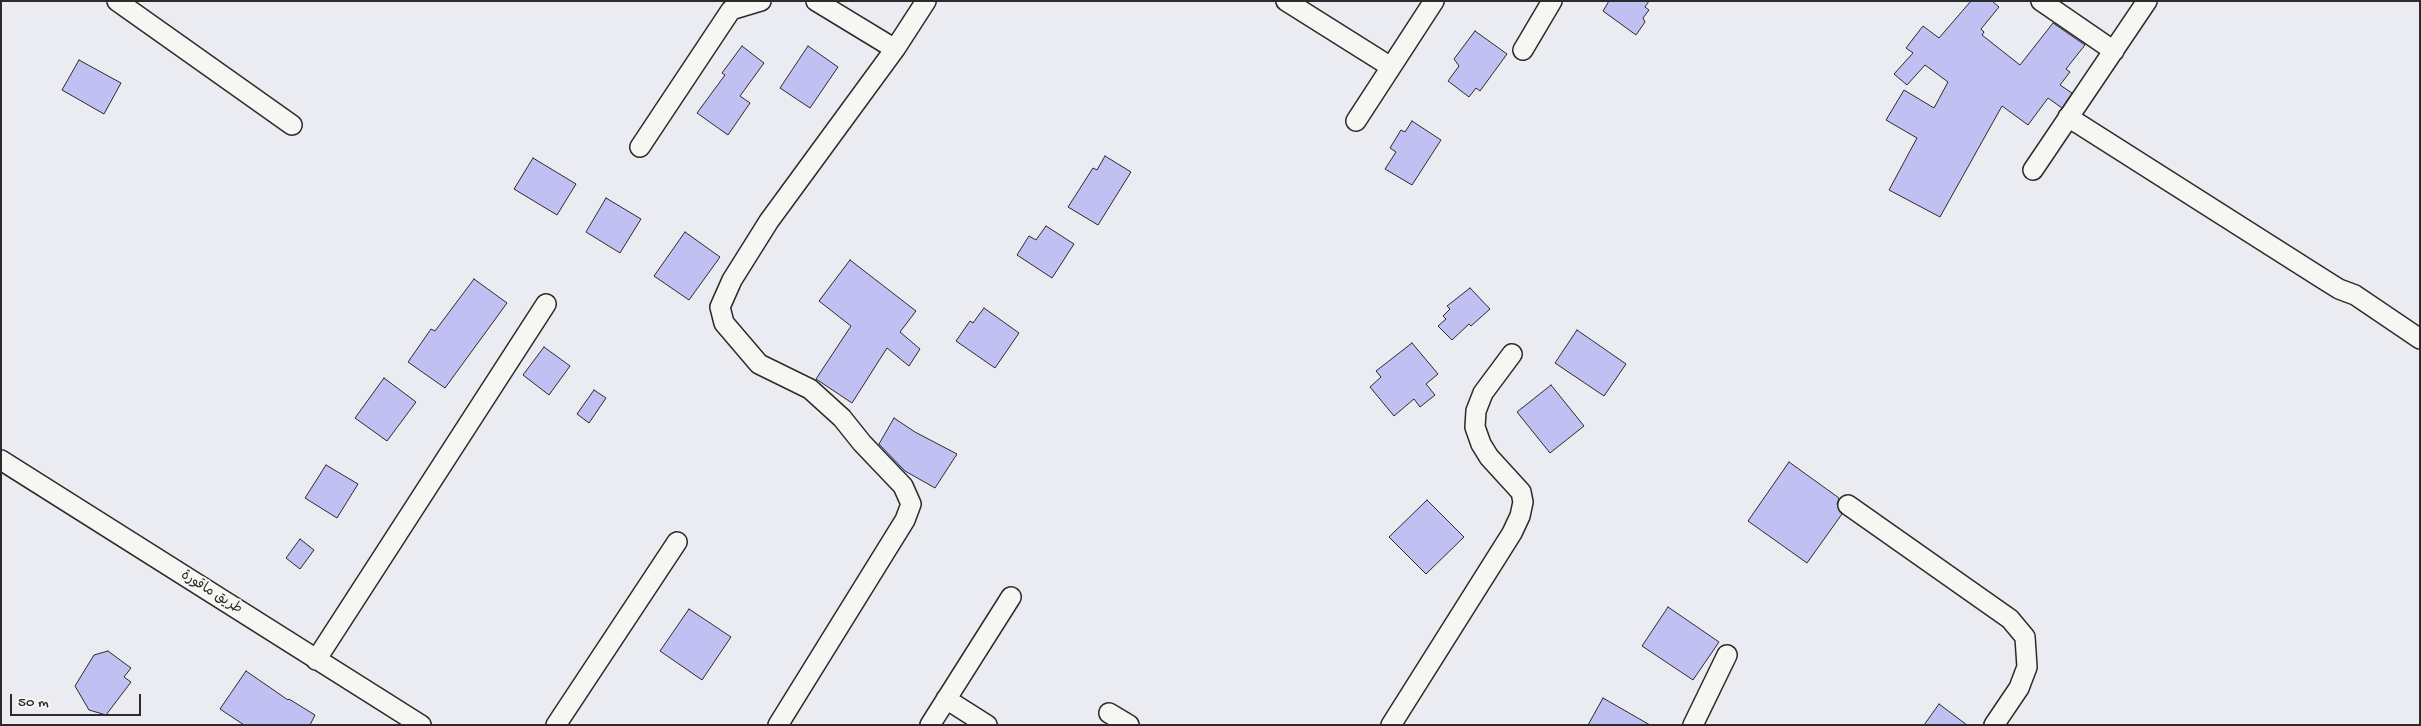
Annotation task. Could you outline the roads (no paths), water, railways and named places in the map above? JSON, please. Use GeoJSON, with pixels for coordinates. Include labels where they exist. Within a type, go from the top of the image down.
{"type":"FeatureCollection","features":[{"type":"Feature","properties":{"kind":"street"},"geometry":{"type":"LineString","coordinates":[[117,1],[292,125]]}},
{"type":"Feature","properties":{"kind":"street"},"geometry":{"type":"LineString","coordinates":[[640,147],[731,10],[761,1]]}},
{"type":"Feature","properties":{"kind":"street"},"geometry":{"type":"LineString","coordinates":[[816,1],[895,49]]}},
{"type":"Feature","properties":{"kind":"street"},"geometry":{"type":"LineString","coordinates":[[778,725],[905,520],[911,504],[903,486],[862,443],[842,418],[810,389],[759,364],[724,323],[720,306],[732,280],[769,220],[895,49],[926,1]]}},
{"type":"Feature","properties":{"kind":"street"},"geometry":{"type":"LineString","coordinates":[[1286,1],[1391,67]]}},
{"type":"Feature","properties":{"kind":"street"},"geometry":{"type":"LineString","coordinates":[[1356,121],[1434,1]]}},
{"type":"Feature","properties":{"kind":"street"},"geometry":{"type":"LineString","coordinates":[[1523,50],[1552,1]]}},
{"type":"Feature","properties":{"kind":"street"},"geometry":{"type":"LineString","coordinates":[[2041,1],[2114,51]]}},
{"type":"Feature","properties":{"kind":"street"},"geometry":{"type":"LineString","coordinates":[[2033,170],[2147,1]]}},
{"type":"Feature","properties":{"kind":"street"},"geometry":{"type":"LineString","coordinates":[[2068,117],[2339,289],[2355,295],[2420,339]]}},
{"type":"Feature","properties":{"kind":"street"},"geometry":{"type":"LineString","coordinates":[[316,660],[546,304]]}},
{"type":"Feature","properties":{"kind":"street"},"geometry":{"type":"LineString","coordinates":[[1391,725],[1512,533],[1520,516],[1524,502],[1521,492],[1489,457],[1481,444],[1475,426],[1476,411],[1483,393],[1512,354]]}},
{"type":"Feature","properties":{"kind":"street","name":"طريق ماقورة"},"geometry":{"type":"LineString","coordinates":[[1,460],[421,725]]}},
{"type":"Feature","properties":{"kind":"street"},"geometry":{"type":"LineString","coordinates":[[1848,505],[2010,619],[2025,637],[2027,667],[2019,688],[1994,725]]}},
{"type":"Feature","properties":{"kind":"street"},"geometry":{"type":"LineString","coordinates":[[556,725],[677,542]]}},
{"type":"Feature","properties":{"kind":"street"},"geometry":{"type":"LineString","coordinates":[[930,725],[1011,597]]}},
{"type":"Feature","properties":{"kind":"street"},"geometry":{"type":"LineString","coordinates":[[1694,725],[1727,655]]}},
{"type":"Feature","properties":{"kind":"street"},"geometry":{"type":"LineString","coordinates":[[946,699],[987,725]]}},
{"type":"Feature","properties":{"kind":"street"},"geometry":{"type":"LineString","coordinates":[[1109,713],[1129,725]]}}]}
